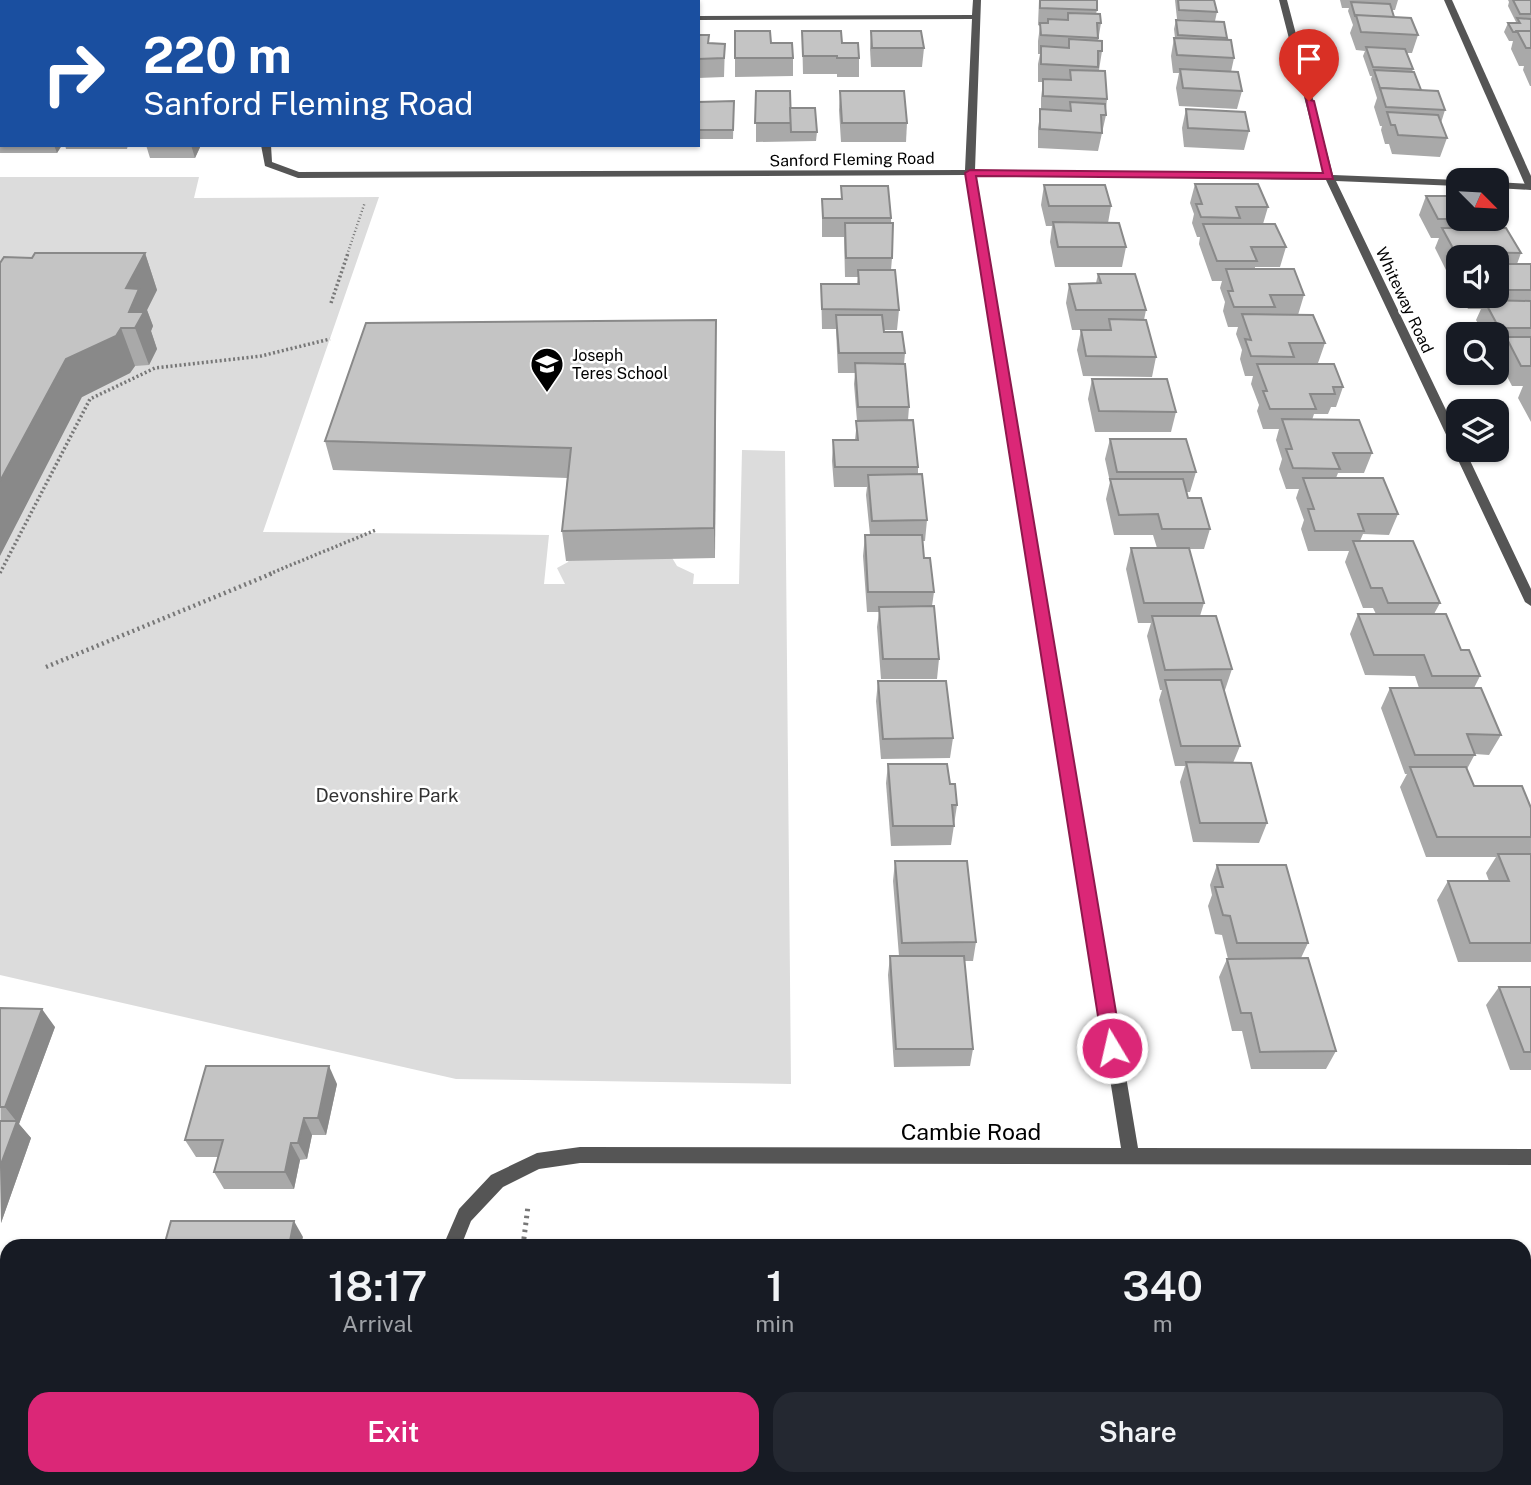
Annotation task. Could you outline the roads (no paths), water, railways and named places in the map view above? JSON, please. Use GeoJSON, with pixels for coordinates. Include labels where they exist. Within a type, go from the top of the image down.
{"type":"FeatureCollection","features":[{"type":"Feature","properties":{"kind":"street"},"geometry":{"type":"LineString","coordinates":[[977,0],[970,173],[1131,1157]]}},
{"type":"Feature","properties":{"kind":"street","name":"Whiteway Road"},"geometry":{"type":"LineString","coordinates":[[1283,0],[1329,176],[1531,602]]}},
{"type":"Feature","properties":{"kind":"street"},"geometry":{"type":"LineString","coordinates":[[1448,0],[1531,187],[1509,186]]}},
{"type":"Feature","properties":{"kind":"street"},"geometry":{"type":"LineString","coordinates":[[700,18],[976,17]]}},
{"type":"Feature","properties":{"kind":"street","name":"Sanford Fleming Road"},"geometry":{"type":"LineString","coordinates":[[266,147],[268,164],[298,175],[970,173],[1329,176],[1446,182]]}},
{"type":"Feature","properties":{"kind":"street","name":"Cambie Road"},"geometry":{"type":"LineString","coordinates":[[455,1239],[465,1215],[498,1181],[537,1161],[580,1155],[1531,1157]]}},
{"type":"Feature","properties":{"kind":"place","name":"Joseph Teres School"},"geometry":{"type":"Point","coordinates":[547,394]}},
{"type":"Feature","properties":{"kind":"park label","name":"Devonshire Park"},"geometry":{"type":"Point","coordinates":[387,795]}}]}
